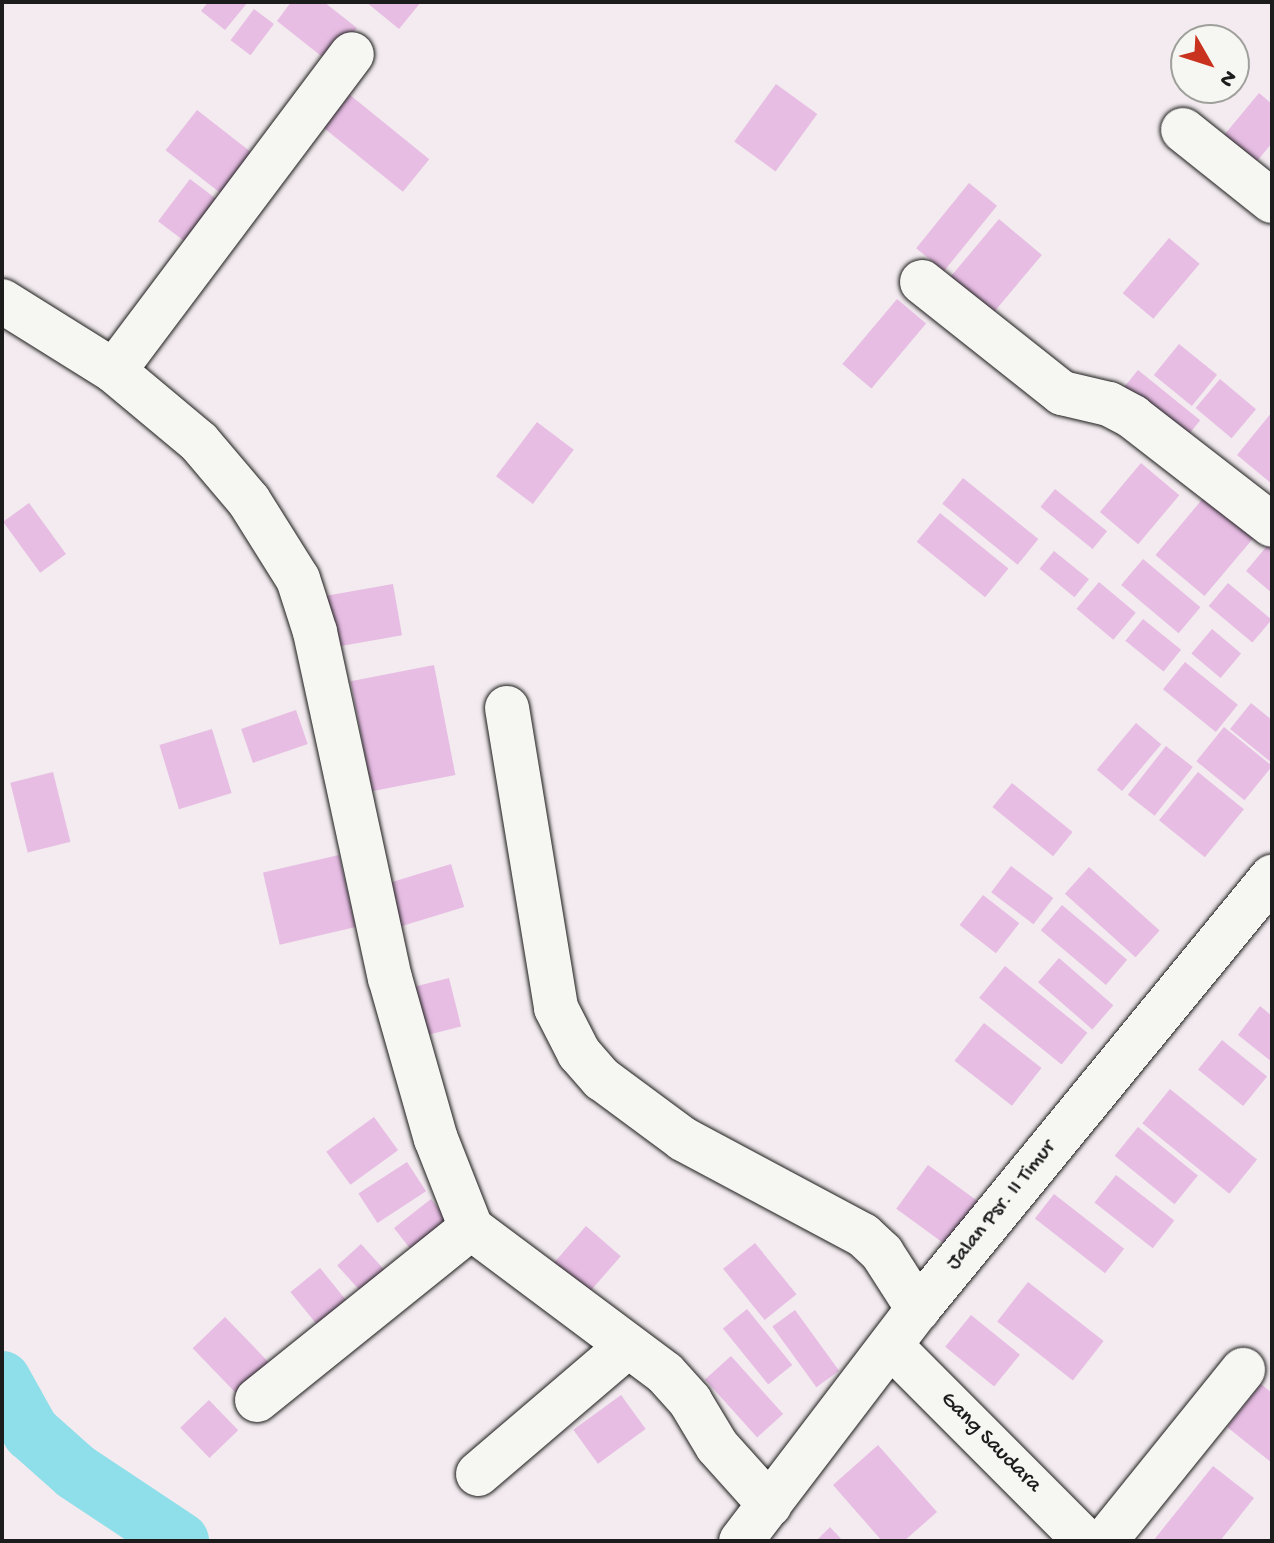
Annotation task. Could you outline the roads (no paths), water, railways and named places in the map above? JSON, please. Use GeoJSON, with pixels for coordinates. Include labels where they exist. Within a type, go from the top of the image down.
{"type":"FeatureCollection","features":[{"type":"Feature","properties":{"kind":"street"},"geometry":{"type":"LineString","coordinates":[[114,371],[352,54]]}},
{"type":"Feature","properties":{"kind":"street"},"geometry":{"type":"LineString","coordinates":[[1183,130],[1272,201]]}},
{"type":"Feature","properties":{"kind":"street"},"geometry":{"type":"LineString","coordinates":[[922,282],[1062,393],[1109,404],[1133,417],[1272,525]]}},
{"type":"Feature","properties":{"kind":"street"},"geometry":{"type":"LineString","coordinates":[[2,301],[114,371],[199,442],[249,501],[298,579],[315,632],[390,978],[436,1139],[471,1228],[679,1387],[717,1446],[770,1505]]}},
{"type":"Feature","properties":{"kind":"street"},"geometry":{"type":"LineString","coordinates":[[507,708],[556,1008],[579,1053],[602,1079],[683,1139],[863,1235],[882,1253],[918,1309]]}},
{"type":"Feature","properties":{"kind":"street","name":"Jalan Psr. II Timur"},"geometry":{"type":"LineString","coordinates":[[741,1541],[918,1309],[1272,877]]}},
{"type":"Feature","properties":{"kind":"street"},"geometry":{"type":"LineString","coordinates":[[257,1400],[471,1228]]}},
{"type":"Feature","properties":{"kind":"street"},"geometry":{"type":"LineString","coordinates":[[478,1474],[628,1346]]}},
{"type":"Feature","properties":{"kind":"street","name":"Gang Saudara"},"geometry":{"type":"LineString","coordinates":[[892,1347],[1085,1541]]}},
{"type":"Feature","properties":{"kind":"street"},"geometry":{"type":"LineString","coordinates":[[1105,1541],[1243,1370]]}},
{"type":"Feature","properties":{"kind":"waterway"},"geometry":{"type":"LineString","coordinates":[[2,1380],[31,1432],[76,1472],[180,1541]]}}]}
